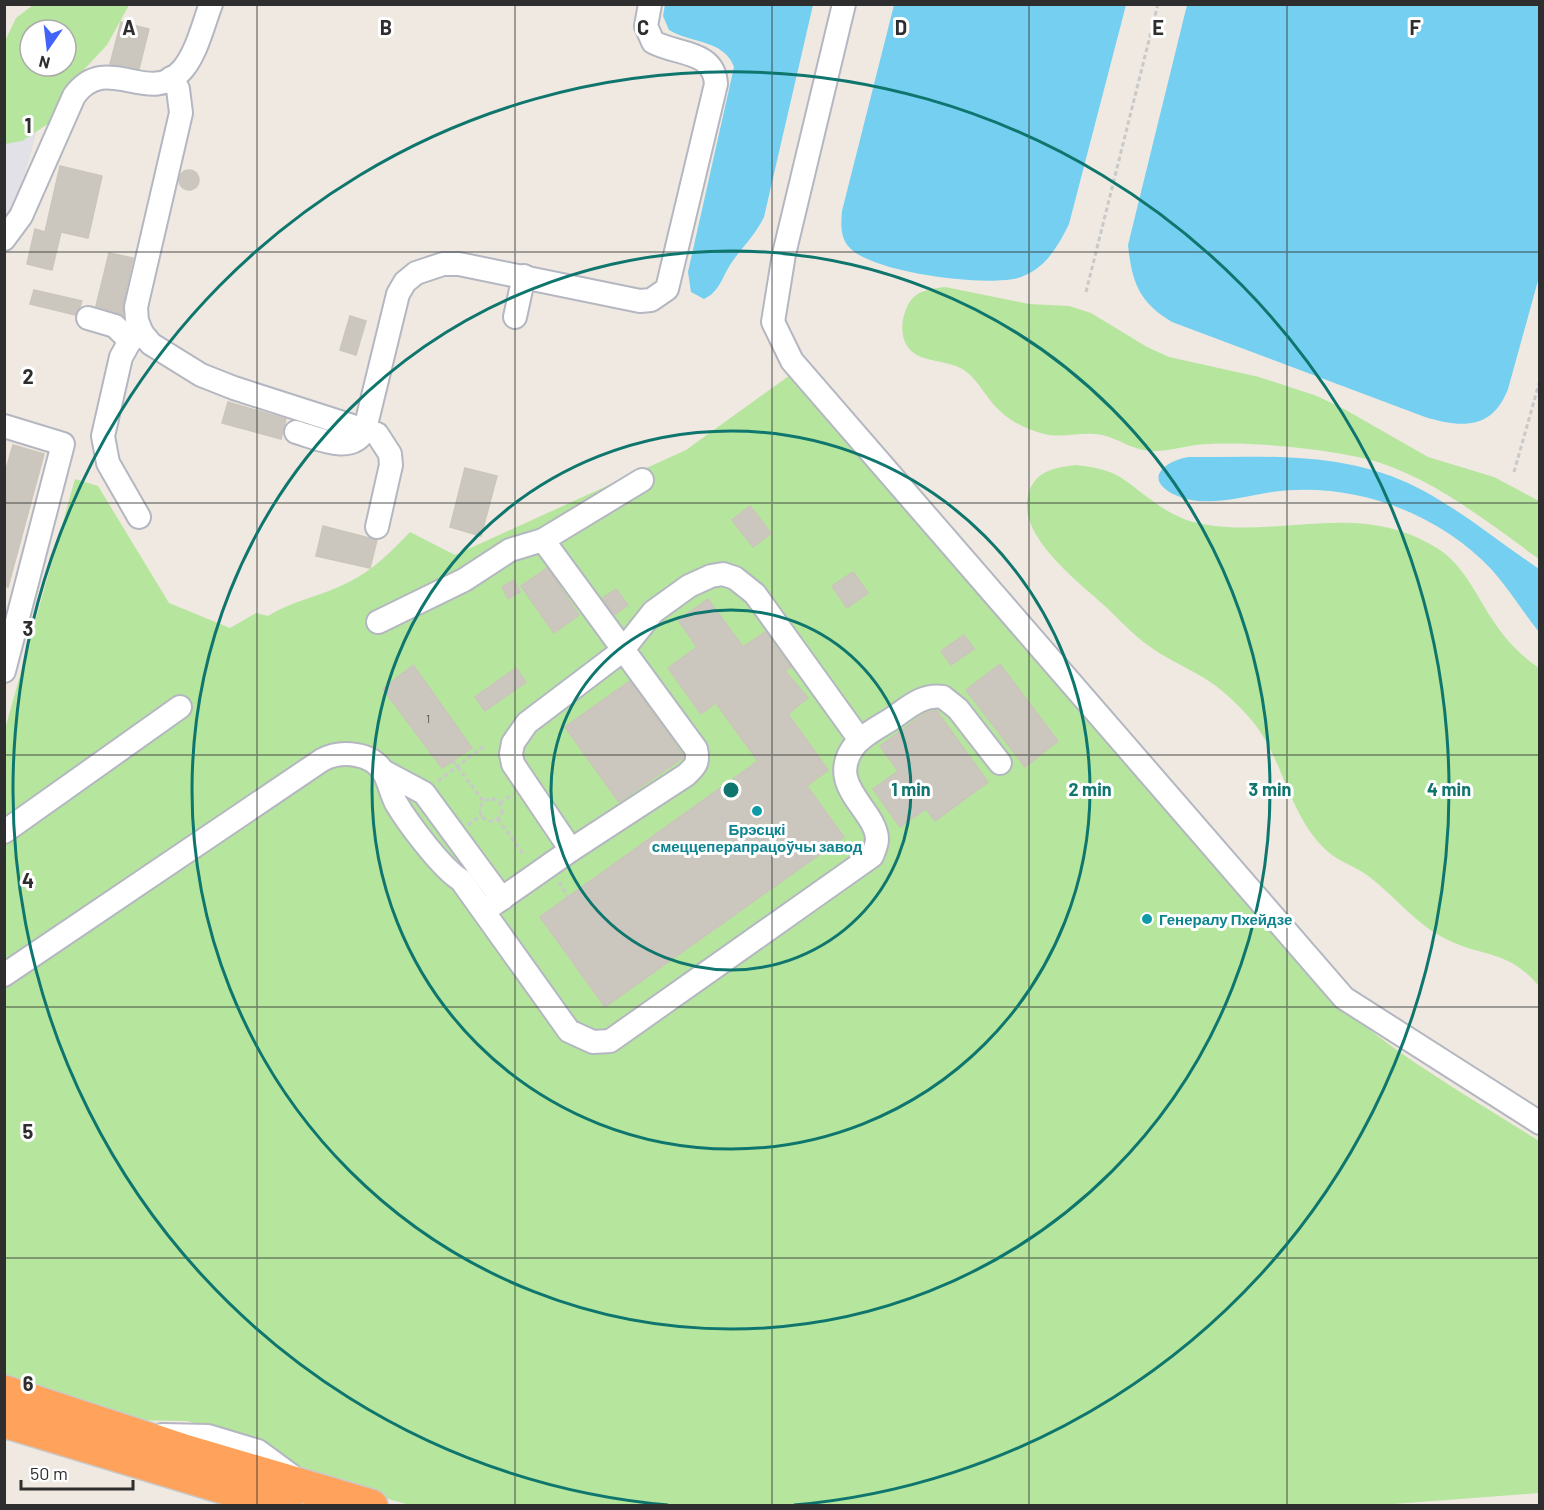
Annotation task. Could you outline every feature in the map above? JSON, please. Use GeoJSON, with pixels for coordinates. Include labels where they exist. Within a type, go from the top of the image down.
{"type":"FeatureCollection","features":[{"type":"Feature","properties":{"kind":"highway"},"geometry":{"type":"LineString","coordinates":[[4,1392],[134,1435],[296,1496]]}},
{"type":"Feature","properties":{"kind":"highway"},"geometry":{"type":"LineString","coordinates":[[4,1421],[296,1496],[371,1506]]}},
{"type":"Feature","properties":{"kind":"lane"},"geometry":{"type":"LineString","coordinates":[[4,239],[21,216],[69,106],[81,86],[99,76],[142,84],[157,84],[171,78],[189,60],[211,4]]}},
{"type":"Feature","properties":{"kind":"lane"},"geometry":{"type":"LineString","coordinates":[[296,432],[346,444],[358,439],[365,429],[392,308],[405,282],[429,267],[442,264],[476,266],[640,301],[651,300],[667,289],[714,96],[716,76],[705,60],[653,42],[646,26],[650,4]]}},
{"type":"Feature","properties":{"kind":"lane"},"geometry":{"type":"LineString","coordinates":[[844,4],[784,254],[773,322],[792,361],[1344,998],[1539,1123]]}},
{"type":"Feature","properties":{"kind":"lane"},"geometry":{"type":"LineString","coordinates":[[139,517],[108,463],[103,436],[121,357],[136,337],[136,307],[181,113],[178,89],[171,78]]}},
{"type":"Feature","properties":{"kind":"lane"},"geometry":{"type":"LineString","coordinates":[[515,317],[524,276]]}},
{"type":"Feature","properties":{"kind":"lane"},"geometry":{"type":"LineString","coordinates":[[88,318],[115,326],[216,382],[365,429],[377,435],[390,454],[391,465],[377,527]]}},
{"type":"Feature","properties":{"kind":"lane"},"geometry":{"type":"LineString","coordinates":[[4,426],[63,444],[4,671]]}},
{"type":"Feature","properties":{"kind":"lane"},"geometry":{"type":"LineString","coordinates":[[378,622],[464,580],[510,550],[543,540],[642,480]]}},
{"type":"Feature","properties":{"kind":"lane"},"geometry":{"type":"LineString","coordinates":[[484,911],[687,775],[695,767],[698,759],[696,749],[622,651],[543,540]]}},
{"type":"Feature","properties":{"kind":"lane"},"geometry":{"type":"LineString","coordinates":[[572,850],[513,764],[511,754],[513,743],[527,723],[622,651],[653,612],[689,586],[711,576],[723,574],[735,578],[755,594],[860,740]]}},
{"type":"Feature","properties":{"kind":"lane"},"geometry":{"type":"LineString","coordinates":[[383,771],[396,802],[448,872],[460,880],[484,911],[569,1031],[593,1042],[610,1041],[872,856],[877,838],[875,830],[853,796],[846,776],[850,755],[860,740],[923,698],[943,697],[958,709],[999,763]]}},
{"type":"Feature","properties":{"kind":"lane"},"geometry":{"type":"LineString","coordinates":[[4,832],[180,707]]}},
{"type":"Feature","properties":{"kind":"lane"},"geometry":{"type":"LineString","coordinates":[[4,975],[332,754],[355,754],[424,793],[502,898]]}},
{"type":"Feature","properties":{"kind":"path"},"geometry":{"type":"LineString","coordinates":[[1086,292],[1158,4]]}},
{"type":"Feature","properties":{"kind":"path"},"geometry":{"type":"LineString","coordinates":[[1514,472],[1539,380]]}},
{"type":"Feature","properties":{"kind":"path"},"geometry":{"type":"LineString","coordinates":[[432,786],[484,746]]}},
{"type":"Feature","properties":{"kind":"path"},"geometry":{"type":"LineString","coordinates":[[453,761],[484,802]]}},
{"type":"Feature","properties":{"kind":"path"},"geometry":{"type":"LineString","coordinates":[[494,799],[500,803],[502,810],[498,819],[487,820],[482,815],[480,808],[484,802],[494,799]]}},
{"type":"Feature","properties":{"kind":"path"},"geometry":{"type":"LineString","coordinates":[[498,819],[524,855]]}},
{"type":"Feature","properties":{"kind":"path"},"geometry":{"type":"LineString","coordinates":[[559,882],[568,897]]}},
{"type":"Feature","properties":{"kind":"shaded area"},"geometry":{"type":"Polygon","coordinates":[[[39,123],[15,211],[5,220],[5,145],[39,123]]]}},
{"type":"Feature","properties":{"kind":"green space"},"geometry":{"type":"Polygon","coordinates":[[[33,5],[129,5],[107,45],[78,76],[78,18],[18,18],[18,78],[76,78],[54,120],[22,141],[5,144],[4,43],[16,18],[33,5]]]}},
{"type":"Feature","properties":{"kind":"green space"},"geometry":{"type":"Polygon","coordinates":[[[945,287],[1029,304],[1069,306],[1091,313],[1147,347],[1169,357],[1259,377],[1317,396],[1428,457],[1494,477],[1539,501],[1539,559],[1436,488],[1413,476],[1367,459],[1309,449],[1247,444],[1202,444],[1147,451],[1102,435],[1050,435],[1023,427],[999,410],[968,373],[952,365],[913,353],[904,341],[903,318],[912,299],[920,293],[945,287]]]}},
{"type":"Feature","properties":{"kind":"green space"},"geometry":{"type":"Polygon","coordinates":[[[793,373],[1315,981],[1340,1005],[1394,1048],[1539,1141],[1539,1493],[1367,1506],[410,1505],[324,1481],[257,1440],[187,1421],[124,1420],[5,1379],[5,729],[75,479],[98,486],[169,603],[230,628],[256,613],[268,616],[349,582],[374,566],[410,532],[455,555],[686,450],[793,373]]]}},
{"type":"Feature","properties":{"kind":"green space"},"geometry":{"type":"Polygon","coordinates":[[[1076,465],[1115,474],[1158,505],[1190,521],[1232,527],[1320,523],[1378,526],[1408,534],[1437,548],[1462,571],[1502,633],[1519,652],[1539,668],[1539,986],[1528,974],[1507,960],[1462,946],[1436,934],[1367,875],[1332,855],[1317,841],[1306,825],[1271,750],[1248,716],[1210,682],[1143,642],[1053,558],[1032,527],[1027,512],[1028,496],[1035,481],[1046,472],[1076,465]]]}},
{"type":"Feature","properties":{"kind":"water"},"geometry":{"type":"Polygon","coordinates":[[[665,4],[813,5],[764,217],[730,265],[717,289],[704,299],[691,292],[688,272],[734,67],[729,58],[715,47],[669,30],[663,16],[665,4]]]}},
{"type":"Feature","properties":{"kind":"water"},"geometry":{"type":"Polygon","coordinates":[[[894,5],[1126,5],[1069,224],[1050,255],[1030,273],[1006,280],[984,281],[931,276],[880,264],[860,256],[845,242],[842,211],[894,5]]]}},
{"type":"Feature","properties":{"kind":"water"},"geometry":{"type":"Polygon","coordinates":[[[1187,5],[1539,5],[1539,277],[1508,389],[1493,412],[1484,419],[1463,424],[1425,417],[1172,322],[1161,315],[1145,299],[1135,281],[1128,245],[1187,5]]]}},
{"type":"Feature","properties":{"kind":"water"},"geometry":{"type":"Polygon","coordinates":[[[1189,457],[1277,457],[1334,462],[1391,476],[1418,488],[1465,516],[1539,569],[1539,632],[1492,570],[1446,531],[1419,516],[1362,496],[1332,491],[1272,492],[1209,501],[1185,498],[1164,488],[1159,482],[1159,476],[1166,466],[1189,457]]]}},
{"type":"Feature","properties":{"kind":"building"},"geometry":{"type":"Polygon","coordinates":[[[121,22],[149,29],[139,69],[110,64],[121,22]]]}},
{"type":"Feature","properties":{"kind":"building"},"geometry":{"type":"Polygon","coordinates":[[[60,166],[102,176],[88,238],[61,232],[52,270],[27,264],[35,229],[45,232],[60,166]]]}},
{"type":"Feature","properties":{"kind":"building"},"geometry":{"type":"Polygon","coordinates":[[[189,170],[196,173],[199,180],[196,187],[189,190],[182,187],[179,180],[182,173],[189,170]]]}},
{"type":"Feature","properties":{"kind":"building"},"geometry":{"type":"Polygon","coordinates":[[[109,253],[133,258],[123,304],[123,315],[96,306],[109,253]]]}},
{"type":"Feature","properties":{"kind":"building"},"geometry":{"type":"Polygon","coordinates":[[[34,290],[82,301],[75,315],[30,304],[34,290]]]}},
{"type":"Feature","properties":{"kind":"building"},"geometry":{"type":"Polygon","coordinates":[[[350,316],[366,321],[356,355],[340,350],[350,316]]]}},
{"type":"Feature","properties":{"kind":"building"},"geometry":{"type":"Polygon","coordinates":[[[228,402],[286,419],[281,439],[222,423],[228,402]]]}},
{"type":"Feature","properties":{"kind":"building"},"geometry":{"type":"Polygon","coordinates":[[[13,445],[44,454],[8,587],[4,586],[4,476],[13,445]]]}},
{"type":"Feature","properties":{"kind":"building"},"geometry":{"type":"Polygon","coordinates":[[[465,468],[497,476],[481,536],[450,527],[465,468]]]}},
{"type":"Feature","properties":{"kind":"building"},"geometry":{"type":"Polygon","coordinates":[[[750,506],[771,533],[753,547],[732,520],[750,506]]]}},
{"type":"Feature","properties":{"kind":"building"},"geometry":{"type":"Polygon","coordinates":[[[323,526],[377,540],[370,568],[316,556],[323,526]]]}},
{"type":"Feature","properties":{"kind":"building"},"geometry":{"type":"Polygon","coordinates":[[[547,568],[579,615],[554,633],[521,586],[547,568]]]}},
{"type":"Feature","properties":{"kind":"building"},"geometry":{"type":"Polygon","coordinates":[[[853,572],[868,593],[847,608],[832,586],[853,572]]]}},
{"type":"Feature","properties":{"kind":"building"},"geometry":{"type":"Polygon","coordinates":[[[514,580],[520,592],[508,599],[502,587],[514,580]]]}},
{"type":"Feature","properties":{"kind":"building"},"geometry":{"type":"Polygon","coordinates":[[[616,589],[628,605],[614,615],[603,598],[616,589]]]}},
{"type":"Feature","properties":{"kind":"building","name":"Брэсцкі смеццеперапрацоўчы завод"},"geometry":{"type":"Polygon","coordinates":[[[708,599],[743,647],[765,632],[791,667],[785,671],[808,698],[788,714],[828,770],[807,786],[844,837],[605,1007],[540,917],[758,761],[716,703],[701,714],[668,668],[697,647],[678,620],[708,599]]]}},
{"type":"Feature","properties":{"kind":"building"},"geometry":{"type":"Polygon","coordinates":[[[964,635],[974,649],[951,665],[941,651],[964,635]]]}},
{"type":"Feature","properties":{"kind":"building"},"geometry":{"type":"Polygon","coordinates":[[[1000,664],[1058,741],[1025,767],[966,690],[1000,664]]]}},
{"type":"Feature","properties":{"kind":"building"},"geometry":{"type":"Polygon","coordinates":[[[413,665],[472,748],[442,768],[383,689],[413,665]]]}},
{"type":"Feature","properties":{"kind":"building"},"geometry":{"type":"Polygon","coordinates":[[[516,668],[526,682],[485,711],[475,697],[516,668]]]}},
{"type":"Feature","properties":{"kind":"building"},"geometry":{"type":"Polygon","coordinates":[[[630,681],[684,757],[619,802],[565,727],[630,681]]]}},
{"type":"Feature","properties":{"kind":"building"},"geometry":{"type":"Polygon","coordinates":[[[936,710],[988,782],[935,821],[926,809],[900,827],[873,789],[898,771],[880,746],[924,714],[936,710]]]}},
{"type":"Feature","properties":{"kind":"place","name":"Брэсцкі смеццеперапрацоўчы завод"},"geometry":{"type":"Point","coordinates":[757,811]}},
{"type":"Feature","properties":{"kind":"place","name":"Генералу Пхейдзе"},"geometry":{"type":"Point","coordinates":[1147,919]}}]}
